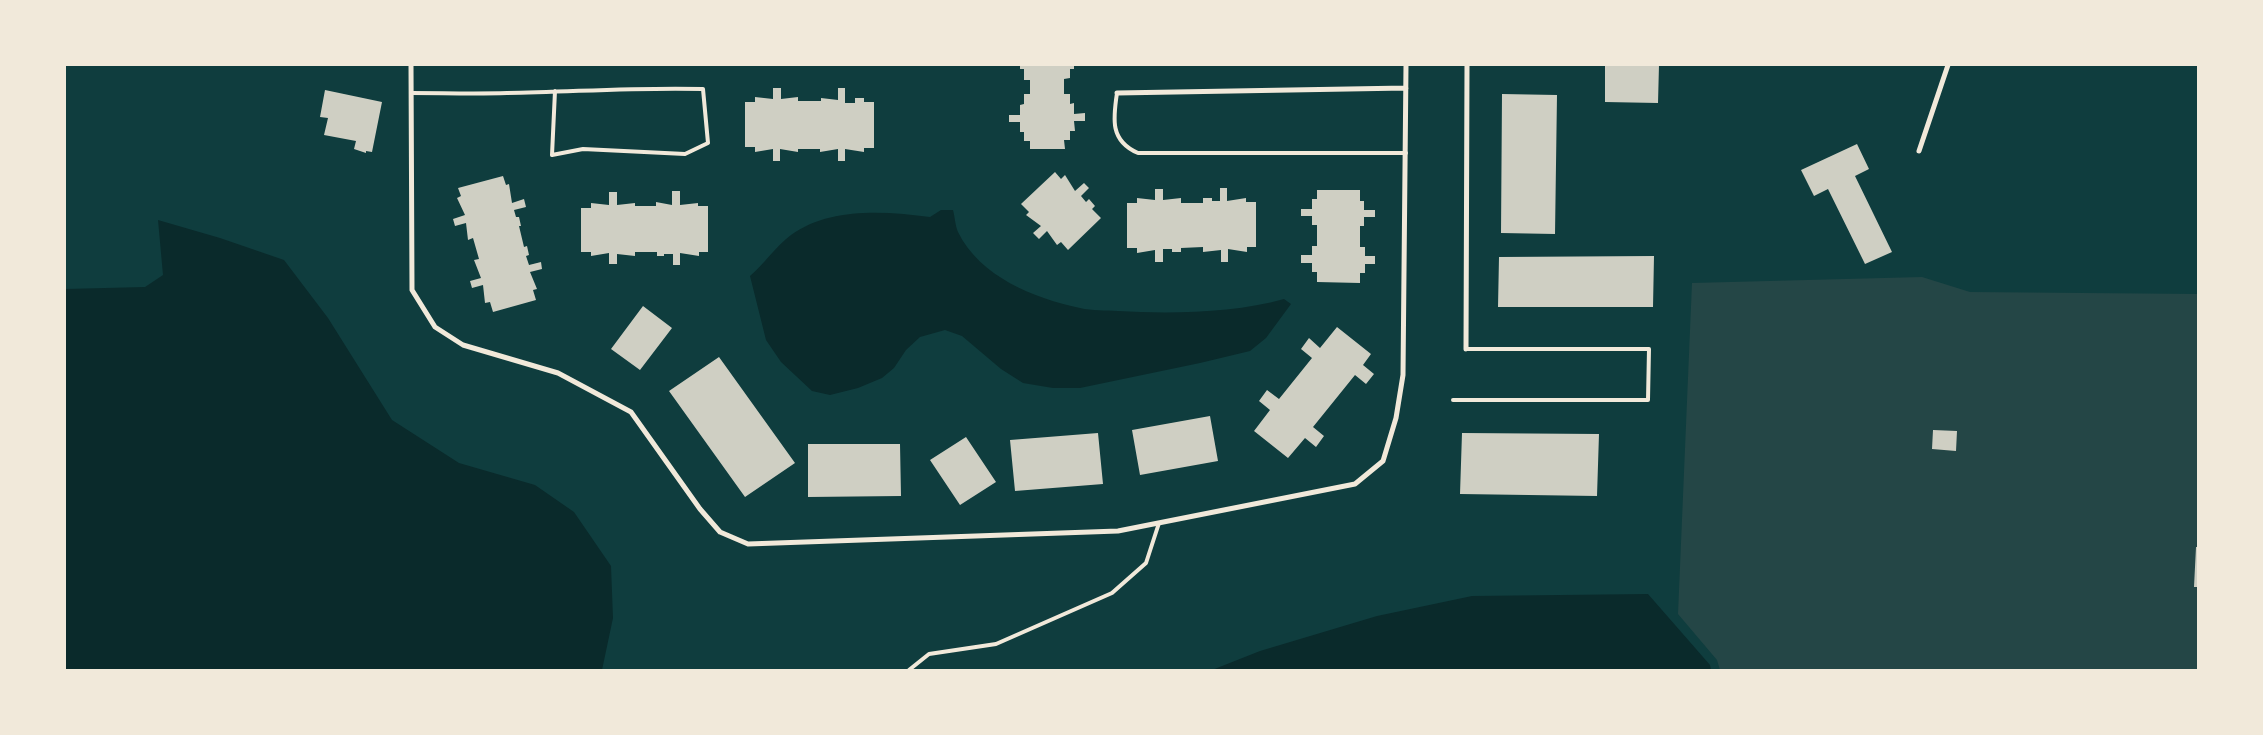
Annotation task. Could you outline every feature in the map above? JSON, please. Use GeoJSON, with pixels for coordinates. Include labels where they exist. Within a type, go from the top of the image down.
{"type":"FeatureCollection","features":[{"type":"Feature","properties":{"kind":"street"},"geometry":{"type":"LineString","coordinates":[[411,65],[412,290],[435,327],[463,345],[558,372],[631,412],[700,509],[720,532],[748,544],[1118,531],[1355,484],[1383,461],[1396,418],[1403,375],[1406,65]]}},
{"type":"Feature","properties":{"kind":"street"},"geometry":{"type":"LineString","coordinates":[[1466,350],[1467,65]]}},
{"type":"Feature","properties":{"kind":"street"},"geometry":{"type":"LineString","coordinates":[[1919,151],[1948,65]]}},
{"type":"Feature","properties":{"kind":"street"},"geometry":{"type":"LineString","coordinates":[[1117,93],[1406,88]]}},
{"type":"Feature","properties":{"kind":"lane"},"geometry":{"type":"LineString","coordinates":[[411,93],[554,91],[646,87],[703,89],[708,143],[685,154],[583,149],[552,155],[554,91]]}},
{"type":"Feature","properties":{"kind":"lane"},"geometry":{"type":"LineString","coordinates":[[1117,93],[1114,116],[1117,135],[1127,149],[1138,154],[1406,153]]}},
{"type":"Feature","properties":{"kind":"lane"},"geometry":{"type":"LineString","coordinates":[[1453,400],[1648,400],[1649,349],[1466,350]]}},
{"type":"Feature","properties":{"kind":"lane"},"geometry":{"type":"LineString","coordinates":[[909,670],[929,654],[996,644],[1112,593],[1146,563],[1159,523]]}},
{"type":"Feature","properties":{"kind":"shaded area"},"geometry":{"type":"Polygon","coordinates":[[[941,210],[953,210],[956,227],[968,248],[994,273],[1027,291],[1062,304],[1089,310],[1159,312],[1224,310],[1284,299],[1291,304],[1266,338],[1250,351],[1080,388],[1053,388],[1023,383],[1001,369],[962,336],[945,330],[920,337],[906,350],[894,368],[882,378],[858,388],[830,395],[812,391],[781,362],[766,340],[750,276],[791,235],[806,226],[823,220],[840,215],[858,213],[895,213],[930,217],[941,210]]]}},
{"type":"Feature","properties":{"kind":"shaded area"},"geometry":{"type":"Polygon","coordinates":[[[158,220],[220,238],[284,260],[328,318],[392,420],[459,463],[535,485],[574,512],[611,566],[613,618],[602,670],[65,670],[65,289],[145,287],[163,275],[158,220]]]}},
{"type":"Feature","properties":{"kind":"shaded area"},"geometry":{"type":"Polygon","coordinates":[[[1922,277],[1970,292],[2198,294],[2198,670],[1720,670],[1717,660],[1678,614],[1692,283],[1922,277]]]}},
{"type":"Feature","properties":{"kind":"shaded area"},"geometry":{"type":"Polygon","coordinates":[[[1648,594],[1710,665],[1711,670],[1212,670],[1260,651],[1377,616],[1472,596],[1648,594]]]}},
{"type":"Feature","properties":{"kind":"building"},"geometry":{"type":"Polygon","coordinates":[[[1020,65],[1074,65],[1074,69],[1070,69],[1070,78],[1064,79],[1064,94],[1070,94],[1070,104],[1074,103],[1074,114],[1085,113],[1085,121],[1074,121],[1075,131],[1070,131],[1070,140],[1064,140],[1065,149],[1030,149],[1030,141],[1024,141],[1024,132],[1020,132],[1020,122],[1009,122],[1009,115],[1020,115],[1020,105],[1024,104],[1024,94],[1030,94],[1030,80],[1024,80],[1024,69],[1020,69],[1020,65]]]}},
{"type":"Feature","properties":{"kind":"building"},"geometry":{"type":"Polygon","coordinates":[[[1605,65],[1659,65],[1658,103],[1605,102],[1605,65]]]}},
{"type":"Feature","properties":{"kind":"building"},"geometry":{"type":"Polygon","coordinates":[[[773,88],[781,88],[781,99],[798,97],[798,101],[821,101],[821,98],[838,100],[838,88],[845,88],[845,103],[855,103],[855,98],[864,98],[864,102],[874,102],[874,148],[864,148],[864,152],[845,149],[845,161],[838,161],[838,149],[820,152],[820,149],[798,149],[798,152],[780,149],[780,161],[773,161],[773,149],[755,152],[755,147],[745,147],[745,102],[755,102],[755,97],[773,99],[773,88]]]}},
{"type":"Feature","properties":{"kind":"building"},"geometry":{"type":"Polygon","coordinates":[[[325,90],[382,102],[372,152],[366,151],[366,153],[354,149],[356,141],[324,135],[328,118],[320,117],[325,90]]]}},
{"type":"Feature","properties":{"kind":"building"},"geometry":{"type":"Polygon","coordinates":[[[1502,94],[1557,95],[1555,234],[1501,233],[1502,94]]]}},
{"type":"Feature","properties":{"kind":"building"},"geometry":{"type":"Polygon","coordinates":[[[1857,144],[1869,169],[1855,176],[1892,252],[1865,264],[1828,189],[1814,196],[1801,170],[1857,144]]]}},
{"type":"Feature","properties":{"kind":"building"},"geometry":{"type":"Polygon","coordinates":[[[1055,172],[1061,179],[1065,175],[1075,191],[1084,183],[1089,188],[1081,196],[1086,202],[1089,199],[1095,206],[1092,209],[1101,218],[1068,250],[1061,242],[1057,245],[1047,231],[1039,239],[1033,233],[1041,226],[1026,215],[1029,212],[1021,204],[1055,172]]]}},
{"type":"Feature","properties":{"kind":"building"},"geometry":{"type":"Polygon","coordinates":[[[503,176],[506,185],[509,184],[512,203],[524,199],[526,207],[514,210],[516,217],[519,217],[524,247],[527,246],[529,255],[526,256],[529,265],[541,262],[542,269],[530,272],[537,289],[533,290],[536,300],[493,312],[490,302],[485,303],[483,285],[472,288],[470,281],[481,278],[474,260],[479,259],[473,238],[468,240],[466,223],[455,226],[453,219],[465,215],[457,198],[461,196],[458,188],[503,176]]]}},
{"type":"Feature","properties":{"kind":"building"},"geometry":{"type":"Polygon","coordinates":[[[1220,188],[1227,188],[1227,201],[1246,198],[1246,202],[1256,202],[1256,247],[1247,247],[1247,252],[1228,249],[1228,262],[1221,262],[1221,250],[1203,252],[1203,247],[1181,248],[1181,252],[1163,249],[1163,262],[1155,262],[1155,250],[1137,253],[1137,248],[1127,248],[1127,203],[1137,203],[1137,198],[1155,200],[1155,189],[1163,189],[1163,200],[1181,198],[1181,203],[1203,203],[1203,198],[1212,198],[1212,201],[1220,201],[1220,188]]]}},
{"type":"Feature","properties":{"kind":"building"},"geometry":{"type":"Polygon","coordinates":[[[1317,190],[1360,190],[1360,201],[1364,201],[1364,210],[1375,210],[1375,217],[1364,217],[1364,226],[1360,226],[1360,247],[1365,247],[1365,256],[1375,256],[1375,264],[1365,264],[1365,273],[1360,273],[1360,283],[1317,282],[1317,272],[1312,272],[1312,263],[1301,263],[1301,255],[1312,255],[1312,246],[1317,246],[1317,225],[1312,225],[1312,216],[1301,216],[1301,209],[1312,209],[1312,199],[1317,199],[1317,190]]]}},
{"type":"Feature","properties":{"kind":"building"},"geometry":{"type":"Polygon","coordinates":[[[672,191],[680,191],[680,205],[698,203],[698,206],[708,206],[708,252],[699,252],[699,256],[680,253],[680,265],[673,265],[673,254],[657,256],[657,252],[635,252],[635,256],[617,254],[617,264],[609,264],[609,253],[591,256],[591,252],[581,252],[581,208],[591,208],[591,203],[609,205],[609,192],[617,192],[617,205],[635,203],[635,206],[656,206],[656,202],[672,205],[672,191]]]}},
{"type":"Feature","properties":{"kind":"building"},"geometry":{"type":"Polygon","coordinates":[[[1654,256],[1653,307],[1498,307],[1499,257],[1654,256]]]}},
{"type":"Feature","properties":{"kind":"building"},"geometry":{"type":"Polygon","coordinates":[[[643,306],[672,328],[640,370],[611,349],[643,306]]]}},
{"type":"Feature","properties":{"kind":"building"},"geometry":{"type":"Polygon","coordinates":[[[1337,327],[1371,354],[1363,365],[1374,374],[1366,384],[1355,375],[1313,427],[1324,436],[1316,447],[1305,438],[1288,458],[1254,431],[1270,410],[1259,401],[1267,390],[1279,399],[1312,358],[1301,349],[1309,338],[1320,348],[1337,327]]]}},
{"type":"Feature","properties":{"kind":"building"},"geometry":{"type":"Polygon","coordinates":[[[719,357],[795,463],[745,497],[669,391],[719,357]]]}},
{"type":"Feature","properties":{"kind":"building"},"geometry":{"type":"Polygon","coordinates":[[[1210,416],[1218,461],[1140,475],[1132,430],[1210,416]]]}},
{"type":"Feature","properties":{"kind":"building"},"geometry":{"type":"Polygon","coordinates":[[[1933,430],[1957,431],[1956,451],[1932,449],[1933,430]]]}},
{"type":"Feature","properties":{"kind":"building"},"geometry":{"type":"Polygon","coordinates":[[[1098,433],[1103,484],[1015,491],[1010,440],[1098,433]]]}},
{"type":"Feature","properties":{"kind":"building"},"geometry":{"type":"Polygon","coordinates":[[[1462,433],[1599,434],[1597,496],[1460,494],[1462,433]]]}},
{"type":"Feature","properties":{"kind":"building"},"geometry":{"type":"Polygon","coordinates":[[[966,437],[996,482],[960,505],[930,460],[966,437]]]}},
{"type":"Feature","properties":{"kind":"building"},"geometry":{"type":"Polygon","coordinates":[[[808,444],[900,444],[901,496],[808,497],[808,444]]]}},
{"type":"Feature","properties":{"kind":"building"},"geometry":{"type":"Polygon","coordinates":[[[2196,547],[2198,547],[2198,587],[2194,587],[2196,547]]]}}]}
